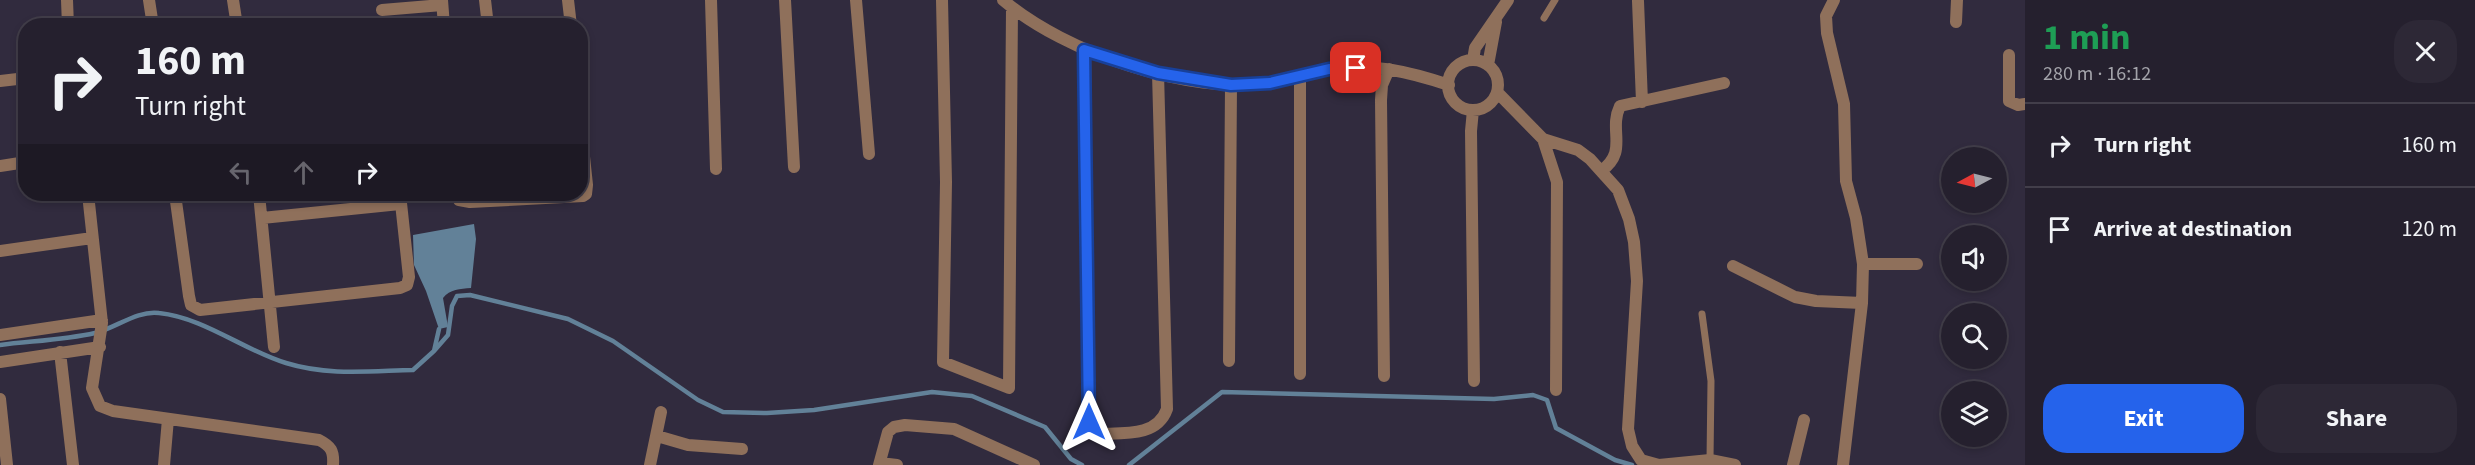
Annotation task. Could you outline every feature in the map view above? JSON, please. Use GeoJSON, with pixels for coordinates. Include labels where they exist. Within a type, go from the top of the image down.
{"type":"FeatureCollection","features":[{"type":"Feature","properties":{"kind":"street"},"geometry":{"type":"LineString","coordinates":[[67,0],[68,18]]}},
{"type":"Feature","properties":{"kind":"street"},"geometry":{"type":"LineString","coordinates":[[149,0],[152,18]]}},
{"type":"Feature","properties":{"kind":"street"},"geometry":{"type":"LineString","coordinates":[[233,0],[236,18]]}},
{"type":"Feature","properties":{"kind":"street"},"geometry":{"type":"LineString","coordinates":[[485,0],[487,18]]}},
{"type":"Feature","properties":{"kind":"street"},"geometry":{"type":"LineString","coordinates":[[568,0],[570,18]]}},
{"type":"Feature","properties":{"kind":"street"},"geometry":{"type":"LineString","coordinates":[[711,0],[717,169]]}},
{"type":"Feature","properties":{"kind":"street"},"geometry":{"type":"LineString","coordinates":[[785,0],[794,166]]}},
{"type":"Feature","properties":{"kind":"street"},"geometry":{"type":"LineString","coordinates":[[856,0],[869,154]]}},
{"type":"Feature","properties":{"kind":"street"},"geometry":{"type":"LineString","coordinates":[[942,0],[946,182],[943,362],[1009,388],[1008,4]]}},
{"type":"Feature","properties":{"kind":"street"},"geometry":{"type":"LineString","coordinates":[[1473,60],[1475,48],[1508,0]]}},
{"type":"Feature","properties":{"kind":"street"},"geometry":{"type":"LineString","coordinates":[[1834,0],[1826,16],[1827,33],[1844,104],[1846,181],[1856,218],[1863,264],[1862,303],[1843,465]]}},
{"type":"Feature","properties":{"kind":"street"},"geometry":{"type":"LineString","coordinates":[[1956,22],[1957,0]]}},
{"type":"Feature","properties":{"kind":"street"},"geometry":{"type":"LineString","coordinates":[[1635,1],[1642,102]]}},
{"type":"Feature","properties":{"kind":"street"},"geometry":{"type":"LineString","coordinates":[[382,10],[442,3],[443,18]]}},
{"type":"Feature","properties":{"kind":"street"},"geometry":{"type":"LineString","coordinates":[[1008,4],[1064,41],[1084,50],[1158,73],[1231,85],[1270,83],[1329,69],[1389,69],[1449,85]]}},
{"type":"Feature","properties":{"kind":"street"},"geometry":{"type":"LineString","coordinates":[[1488,65],[1497,18]]}},
{"type":"Feature","properties":{"kind":"street"},"geometry":{"type":"LineString","coordinates":[[1084,50],[1089,422],[1093,432],[1099,434],[1142,431],[1157,425],[1167,409],[1158,73]]}},
{"type":"Feature","properties":{"kind":"street"},"geometry":{"type":"LineString","coordinates":[[2009,55],[2009,101],[2018,105],[2025,104]]}},
{"type":"Feature","properties":{"kind":"street"},"geometry":{"type":"LineString","coordinates":[[1473,60],[1488,65],[1497,77],[1497,92],[1488,105],[1473,110],[1459,105],[1450,93],[1449,85],[1453,70],[1473,60]]}},
{"type":"Feature","properties":{"kind":"street"},"geometry":{"type":"LineString","coordinates":[[1384,376],[1381,100],[1382,84],[1389,69]]}},
{"type":"Feature","properties":{"kind":"street"},"geometry":{"type":"LineString","coordinates":[[1300,76],[1300,374]]}},
{"type":"Feature","properties":{"kind":"street"},"geometry":{"type":"LineString","coordinates":[[0,81],[18,79]]}},
{"type":"Feature","properties":{"kind":"street"},"geometry":{"type":"LineString","coordinates":[[1601,171],[1612,163],[1616,150],[1617,114],[1620,106],[1725,83]]}},
{"type":"Feature","properties":{"kind":"street"},"geometry":{"type":"LineString","coordinates":[[1229,362],[1231,85]]}},
{"type":"Feature","properties":{"kind":"street"},"geometry":{"type":"LineString","coordinates":[[1497,92],[1543,139],[1557,182],[1556,390]]}},
{"type":"Feature","properties":{"kind":"street"},"geometry":{"type":"LineString","coordinates":[[1473,110],[1471,131],[1474,381]]}},
{"type":"Feature","properties":{"kind":"street"},"geometry":{"type":"LineString","coordinates":[[1543,139],[1578,150],[1601,171],[1618,190],[1629,219],[1634,242],[1637,281],[1628,429],[1632,446],[1641,460],[1659,465],[1710,460],[1735,465]]}},
{"type":"Feature","properties":{"kind":"street"},"geometry":{"type":"LineString","coordinates":[[0,166],[18,163]]}},
{"type":"Feature","properties":{"kind":"street"},"geometry":{"type":"LineString","coordinates":[[89,201],[102,321],[92,388],[100,406],[113,411],[319,440],[328,444],[333,450],[333,465]]}},
{"type":"Feature","properties":{"kind":"street"},"geometry":{"type":"LineString","coordinates":[[176,201],[191,305],[200,310],[400,288],[407,285],[409,277],[400,201]]}},
{"type":"Feature","properties":{"kind":"street"},"geometry":{"type":"LineString","coordinates":[[260,201],[274,347]]}},
{"type":"Feature","properties":{"kind":"street"},"geometry":{"type":"LineString","coordinates":[[262,218],[385,201]]}},
{"type":"Feature","properties":{"kind":"street"},"geometry":{"type":"LineString","coordinates":[[0,251],[92,238]]}},
{"type":"Feature","properties":{"kind":"street"},"geometry":{"type":"LineString","coordinates":[[1863,264],[1917,264]]}},
{"type":"Feature","properties":{"kind":"street"},"geometry":{"type":"LineString","coordinates":[[1733,266],[1795,297],[1816,301],[1862,303]]}},
{"type":"Feature","properties":{"kind":"street"},"geometry":{"type":"LineString","coordinates":[[0,335],[102,321]]}},
{"type":"Feature","properties":{"kind":"street"},"geometry":{"type":"LineString","coordinates":[[0,362],[100,344]]}},
{"type":"Feature","properties":{"kind":"street"},"geometry":{"type":"LineString","coordinates":[[60,352],[74,465]]}},
{"type":"Feature","properties":{"kind":"street"},"geometry":{"type":"LineString","coordinates":[[0,399],[7,465]]}},
{"type":"Feature","properties":{"kind":"street"},"geometry":{"type":"LineString","coordinates":[[650,465],[661,412]]}},
{"type":"Feature","properties":{"kind":"street"},"geometry":{"type":"LineString","coordinates":[[164,465],[168,418]]}},
{"type":"Feature","properties":{"kind":"street"},"geometry":{"type":"LineString","coordinates":[[1793,465],[1804,420]]}},
{"type":"Feature","properties":{"kind":"street"},"geometry":{"type":"LineString","coordinates":[[897,465],[880,464],[888,432],[894,427],[905,425],[954,429],[1034,465]]}},
{"type":"Feature","properties":{"kind":"street"},"geometry":{"type":"LineString","coordinates":[[657,436],[688,445],[742,449]]}},
{"type":"Feature","properties":{"kind":"lane"},"geometry":{"type":"LineString","coordinates":[[1544,18],[1555,0]]}},
{"type":"Feature","properties":{"kind":"lane"},"geometry":{"type":"LineString","coordinates":[[1702,314],[1711,381],[1710,460]]}},
{"type":"Feature","properties":{"kind":"water"},"geometry":{"type":"Polygon","coordinates":[[[474,224],[476,239],[471,288],[452,291],[443,298],[448,327],[439,329],[414,265],[413,235],[474,224]]]}},
{"type":"Feature","properties":{"kind":"waterway"},"geometry":{"type":"LineString","coordinates":[[434,351],[448,335],[452,306],[457,296],[470,295],[568,319],[613,341],[698,400],[723,412],[767,413],[814,410],[932,392],[972,396],[1045,427],[1071,459],[1082,465]]}},
{"type":"Feature","properties":{"kind":"waterway"},"geometry":{"type":"LineString","coordinates":[[0,345],[95,333],[143,314],[159,313],[192,321],[270,357],[302,367],[349,372],[413,370],[434,351],[439,329]]}},
{"type":"Feature","properties":{"kind":"waterway"},"geometry":{"type":"LineString","coordinates":[[1129,465],[1222,392],[1494,399],[1533,395],[1547,400],[1556,428],[1615,460],[1632,465]]}},
{"type":"Feature","properties":{"kind":"route"},"geometry":{"type":"LineString","coordinates":[[1089,422],[1084,50],[1158,73],[1231,85],[1270,83],[1329,69],[1356,68]]}}]}
